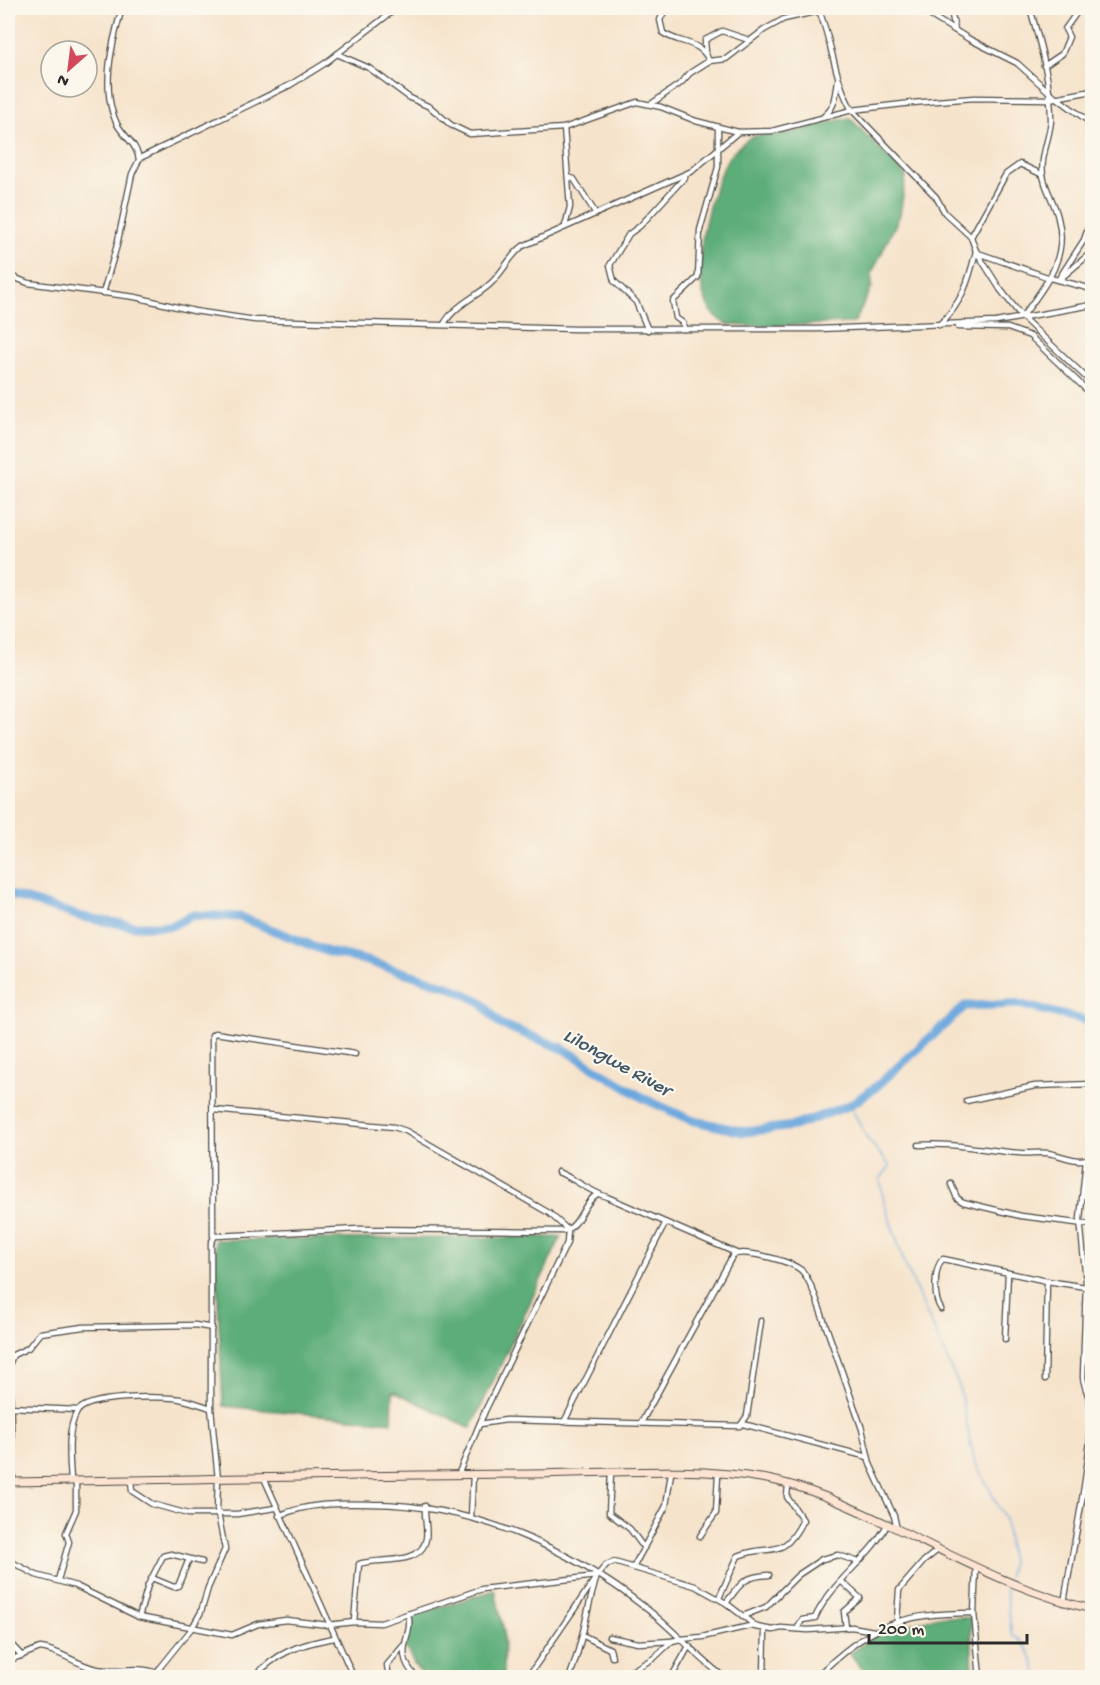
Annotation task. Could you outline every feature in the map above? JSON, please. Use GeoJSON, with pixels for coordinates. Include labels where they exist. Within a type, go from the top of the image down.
{"type":"FeatureCollection","features":[{"type":"Feature","properties":{"kind":"main road"},"geometry":{"type":"LineString","coordinates":[[10,1482],[473,1474],[718,1474],[788,1485],[844,1504],[976,1566],[1064,1603],[1092,1609]]}},
{"type":"Feature","properties":{"kind":"street"},"geometry":{"type":"LineString","coordinates":[[122,8],[115,36],[109,93],[118,125],[136,148],[139,159]]}},
{"type":"Feature","properties":{"kind":"street"},"geometry":{"type":"LineString","coordinates":[[103,293],[117,245],[132,174],[139,159],[290,85],[337,54],[397,8]]}},
{"type":"Feature","properties":{"kind":"street"},"geometry":{"type":"LineString","coordinates":[[918,8],[1017,63],[1048,91],[1092,124]]}},
{"type":"Feature","properties":{"kind":"street"},"geometry":{"type":"LineString","coordinates":[[956,30],[952,15],[957,8]]}},
{"type":"Feature","properties":{"kind":"street"},"geometry":{"type":"LineString","coordinates":[[1022,317],[1050,278],[1063,242],[1058,218],[1043,175],[1050,131],[1049,99],[1044,66],[1030,8]]}},
{"type":"Feature","properties":{"kind":"street"},"geometry":{"type":"LineString","coordinates":[[1044,66],[1062,54],[1069,38],[1065,29],[1080,8]]}},
{"type":"Feature","properties":{"kind":"street"},"geometry":{"type":"LineString","coordinates":[[651,104],[709,61],[726,59],[749,40],[784,19],[818,9],[838,76],[852,111],[936,197],[945,213],[971,237],[976,251],[1022,317],[1092,383]]}},
{"type":"Feature","properties":{"kind":"street"},"geometry":{"type":"LineString","coordinates":[[664,12],[660,20],[663,33],[693,44],[706,54]]}},
{"type":"Feature","properties":{"kind":"street"},"geometry":{"type":"LineString","coordinates":[[709,61],[705,40],[722,31],[749,40]]}},
{"type":"Feature","properties":{"kind":"street"},"geometry":{"type":"LineString","coordinates":[[337,54],[369,68],[410,98],[430,106],[451,125],[470,134],[564,128],[622,105],[636,102],[651,104],[718,128],[738,132],[772,131],[852,111],[974,98],[1058,99],[1092,91]]}},
{"type":"Feature","properties":{"kind":"street"},"geometry":{"type":"LineString","coordinates":[[822,117],[829,112],[836,98],[838,76]]}},
{"type":"Feature","properties":{"kind":"street"},"geometry":{"type":"LineString","coordinates":[[564,128],[570,207],[565,226]]}},
{"type":"Feature","properties":{"kind":"street"},"geometry":{"type":"LineString","coordinates":[[684,329],[683,323],[676,318],[674,301],[698,277],[700,230],[718,167],[718,128]]}},
{"type":"Feature","properties":{"kind":"street"},"geometry":{"type":"LineString","coordinates":[[648,330],[636,302],[614,281],[610,265],[629,234],[640,226],[692,171],[738,132]]}},
{"type":"Feature","properties":{"kind":"street"},"geometry":{"type":"LineString","coordinates":[[971,237],[979,218],[1010,170],[1020,164],[1043,175]]}},
{"type":"Feature","properties":{"kind":"street"},"geometry":{"type":"LineString","coordinates":[[444,324],[459,306],[490,284],[517,251],[565,226],[692,171]]}},
{"type":"Feature","properties":{"kind":"street"},"geometry":{"type":"LineString","coordinates":[[568,177],[574,179],[596,214]]}},
{"type":"Feature","properties":{"kind":"street"},"geometry":{"type":"LineString","coordinates":[[1058,280],[1084,240],[1092,217]]}},
{"type":"Feature","properties":{"kind":"street"},"geometry":{"type":"LineString","coordinates":[[976,251],[987,258],[1092,289]]}},
{"type":"Feature","properties":{"kind":"street"},"geometry":{"type":"LineString","coordinates":[[938,326],[955,310],[962,298],[976,251]]}},
{"type":"Feature","properties":{"kind":"street"},"geometry":{"type":"LineString","coordinates":[[1058,280],[1092,252]]}},
{"type":"Feature","properties":{"kind":"street"},"geometry":{"type":"LineString","coordinates":[[8,275],[28,283],[103,293],[244,320],[648,330],[938,326],[996,322],[1092,305]]}},
{"type":"Feature","properties":{"kind":"street"},"geometry":{"type":"LineString","coordinates":[[947,325],[971,329],[1008,328],[1030,336],[1092,395]]}},
{"type":"Feature","properties":{"kind":"street"},"geometry":{"type":"LineString","coordinates":[[8,1660],[44,1648],[88,1667],[124,1672],[142,1668],[157,1673],[192,1628],[225,1554],[218,1514],[218,1479],[212,1408],[214,1110],[210,1040],[215,1033],[354,1054]]}},
{"type":"Feature","properties":{"kind":"street"},"geometry":{"type":"LineString","coordinates":[[966,1101],[1035,1086],[1092,1084]]}},
{"type":"Feature","properties":{"kind":"street"},"geometry":{"type":"LineString","coordinates":[[214,1110],[224,1109],[314,1121],[394,1127],[549,1213],[568,1230],[568,1238],[548,1286],[480,1424],[458,1475]]}},
{"type":"Feature","properties":{"kind":"street"},"geometry":{"type":"LineString","coordinates":[[919,1145],[953,1144],[1021,1153],[1048,1153],[1086,1160],[1092,1157]]}},
{"type":"Feature","properties":{"kind":"street"},"geometry":{"type":"LineString","coordinates":[[1064,1603],[1090,1452],[1092,1409],[1083,1377],[1085,1287],[1081,1224],[1086,1160]]}},
{"type":"Feature","properties":{"kind":"street"},"geometry":{"type":"LineString","coordinates":[[558,1172],[586,1185],[596,1195],[607,1197],[665,1224],[704,1237],[736,1253],[759,1255],[787,1263],[806,1275],[856,1412],[868,1457],[894,1516],[897,1529]]}},
{"type":"Feature","properties":{"kind":"street"},"geometry":{"type":"LineString","coordinates":[[951,1184],[957,1198],[963,1202],[1021,1216],[1092,1224]]}},
{"type":"Feature","properties":{"kind":"street"},"geometry":{"type":"LineString","coordinates":[[212,1239],[218,1234],[359,1229],[433,1228],[490,1232],[568,1230],[574,1225],[588,1202],[596,1195]]}},
{"type":"Feature","properties":{"kind":"street"},"geometry":{"type":"LineString","coordinates":[[564,1422],[665,1224]]}},
{"type":"Feature","properties":{"kind":"street"},"geometry":{"type":"LineString","coordinates":[[641,1423],[727,1264],[736,1253]]}},
{"type":"Feature","properties":{"kind":"street"},"geometry":{"type":"LineString","coordinates":[[941,1309],[936,1298],[941,1259],[1092,1288]]}},
{"type":"Feature","properties":{"kind":"street"},"geometry":{"type":"LineString","coordinates":[[1005,1339],[1008,1273]]}},
{"type":"Feature","properties":{"kind":"street"},"geometry":{"type":"LineString","coordinates":[[1045,1379],[1047,1281]]}},
{"type":"Feature","properties":{"kind":"street"},"geometry":{"type":"LineString","coordinates":[[743,1424],[747,1416],[761,1321]]}},
{"type":"Feature","properties":{"kind":"street"},"geometry":{"type":"LineString","coordinates":[[10,1482],[10,1360],[28,1348],[40,1333],[83,1327],[195,1325],[212,1328]]}},
{"type":"Feature","properties":{"kind":"street"},"geometry":{"type":"LineString","coordinates":[[10,1408],[78,1410],[98,1402],[128,1398],[180,1399],[212,1408]]}},
{"type":"Feature","properties":{"kind":"street"},"geometry":{"type":"LineString","coordinates":[[58,1580],[69,1542],[66,1533],[76,1510],[71,1430],[78,1410]]}},
{"type":"Feature","properties":{"kind":"street"},"geometry":{"type":"LineString","coordinates":[[480,1424],[506,1420],[743,1424],[868,1457]]}},
{"type":"Feature","properties":{"kind":"street"},"geometry":{"type":"LineString","coordinates":[[611,1473],[609,1513],[630,1529],[644,1548]]}},
{"type":"Feature","properties":{"kind":"street"},"geometry":{"type":"LineString","coordinates":[[634,1566],[666,1506],[671,1473]]}},
{"type":"Feature","properties":{"kind":"street"},"geometry":{"type":"LineString","coordinates":[[471,1517],[473,1474]]}},
{"type":"Feature","properties":{"kind":"street"},"geometry":{"type":"LineString","coordinates":[[700,1536],[716,1513],[718,1474]]}},
{"type":"Feature","properties":{"kind":"street"},"geometry":{"type":"LineString","coordinates":[[264,1478],[275,1508],[352,1677]]}},
{"type":"Feature","properties":{"kind":"street"},"geometry":{"type":"LineString","coordinates":[[131,1480],[134,1494],[152,1504],[188,1514],[252,1513],[275,1508]]}},
{"type":"Feature","properties":{"kind":"street"},"geometry":{"type":"LineString","coordinates":[[719,1598],[738,1556],[779,1549],[786,1546],[797,1532],[803,1520],[787,1497],[788,1485]]}},
{"type":"Feature","properties":{"kind":"street"},"geometry":{"type":"LineString","coordinates":[[279,1516],[302,1508],[357,1503],[425,1506],[510,1528],[597,1576],[645,1607],[723,1677]]}},
{"type":"Feature","properties":{"kind":"street"},"geometry":{"type":"LineString","coordinates":[[354,1622],[358,1564],[368,1561],[404,1559],[417,1552],[425,1543],[425,1506]]}},
{"type":"Feature","properties":{"kind":"street"},"geometry":{"type":"LineString","coordinates":[[797,1629],[802,1620],[815,1618],[821,1604],[878,1542],[887,1525]]}},
{"type":"Feature","properties":{"kind":"street"},"geometry":{"type":"LineString","coordinates":[[897,1621],[899,1590],[924,1561],[935,1555],[940,1548]]}},
{"type":"Feature","properties":{"kind":"street"},"geometry":{"type":"LineString","coordinates":[[139,1617],[152,1578],[166,1554],[202,1562]]}},
{"type":"Feature","properties":{"kind":"street"},"geometry":{"type":"LineString","coordinates":[[743,1616],[766,1607],[798,1575],[822,1559],[838,1555],[859,1563]]}},
{"type":"Feature","properties":{"kind":"street"},"geometry":{"type":"LineString","coordinates":[[152,1578],[174,1587],[178,1586],[189,1558]]}},
{"type":"Feature","properties":{"kind":"street"},"geometry":{"type":"LineString","coordinates":[[8,1560],[36,1575],[58,1580],[139,1617],[232,1635],[258,1624],[275,1621],[294,1620],[328,1625],[354,1622],[381,1623],[489,1588],[597,1576]]}},
{"type":"Feature","properties":{"kind":"street"},"geometry":{"type":"LineString","coordinates":[[527,1677],[597,1576],[606,1565],[614,1562],[689,1584],[719,1598],[765,1630],[846,1627],[874,1631]]}},
{"type":"Feature","properties":{"kind":"street"},"geometry":{"type":"LineString","coordinates":[[976,1566],[974,1613],[980,1677]]}},
{"type":"Feature","properties":{"kind":"street"},"geometry":{"type":"LineString","coordinates":[[726,1603],[742,1582],[752,1576],[769,1575]]}},
{"type":"Feature","properties":{"kind":"street"},"geometry":{"type":"LineString","coordinates":[[569,1677],[584,1636],[584,1617],[597,1576]]}},
{"type":"Feature","properties":{"kind":"street"},"geometry":{"type":"LineString","coordinates":[[842,1582],[860,1598],[844,1612],[846,1627]]}},
{"type":"Feature","properties":{"kind":"street"},"geometry":{"type":"LineString","coordinates":[[814,1677],[874,1631],[897,1621],[933,1613],[974,1613]]}},
{"type":"Feature","properties":{"kind":"street"},"geometry":{"type":"LineString","coordinates":[[389,1677],[387,1665],[403,1646],[409,1630],[408,1614]]}},
{"type":"Feature","properties":{"kind":"street"},"geometry":{"type":"LineString","coordinates":[[609,1636],[638,1643],[672,1641],[757,1626]]}},
{"type":"Feature","properties":{"kind":"street"},"geometry":{"type":"LineString","coordinates":[[764,1677],[765,1630]]}},
{"type":"Feature","properties":{"kind":"street"},"geometry":{"type":"LineString","coordinates":[[584,1636],[610,1649],[612,1657]]}},
{"type":"Feature","properties":{"kind":"street"},"geometry":{"type":"LineString","coordinates":[[253,1677],[270,1660],[288,1650],[334,1638]]}},
{"type":"Feature","properties":{"kind":"street"},"geometry":{"type":"LineString","coordinates":[[8,1641],[22,1656]]}},
{"type":"Feature","properties":{"kind":"street"},"geometry":{"type":"LineString","coordinates":[[619,1677],[654,1658],[672,1641]]}},
{"type":"Feature","properties":{"kind":"street"},"geometry":{"type":"LineString","coordinates":[[403,1646],[410,1670],[417,1677]]}},
{"type":"Feature","properties":{"kind":"street"},"geometry":{"type":"LineString","coordinates":[[671,1677],[689,1646]]}},
{"type":"Feature","properties":{"kind":"green space"},"geometry":{"type":"Polygon","coordinates":[[[850,118],[906,176],[900,215],[872,273],[872,287],[854,323],[767,326],[727,324],[712,312],[704,295],[700,273],[705,223],[711,199],[728,159],[751,137],[792,133],[850,118]]]}},
{"type":"Feature","properties":{"kind":"green space"},"geometry":{"type":"Polygon","coordinates":[[[561,1237],[471,1428],[393,1391],[392,1422],[223,1406],[215,1240],[561,1237]]]}},
{"type":"Feature","properties":{"kind":"green space"},"geometry":{"type":"Polygon","coordinates":[[[495,1590],[504,1632],[503,1677],[425,1677],[415,1666],[405,1646],[415,1615],[495,1590]]]}},
{"type":"Feature","properties":{"kind":"green space"},"geometry":{"type":"Polygon","coordinates":[[[938,1616],[971,1618],[973,1677],[869,1677],[850,1654],[878,1633],[938,1616]]]}},
{"type":"Feature","properties":{"kind":"waterway","name":"Lilongwe River"},"geometry":{"type":"LineString","coordinates":[[8,894],[82,917],[133,926],[171,926],[193,915],[240,917],[328,952],[360,959],[448,986],[480,1001],[500,1024],[564,1049],[645,1099],[691,1120],[744,1132],[794,1126],[850,1105],[876,1087],[965,1006],[1018,1004],[1092,1022]]}},
{"type":"Feature","properties":{"kind":"waterway"},"geometry":{"type":"LineString","coordinates":[[850,1105],[867,1138],[890,1166],[880,1179],[884,1202],[904,1262],[959,1386],[974,1460],[1005,1519],[1011,1564],[1008,1577]]}},
{"type":"Feature","properties":{"kind":"waterway"},"geometry":{"type":"LineString","coordinates":[[1005,1586],[1012,1635],[1026,1647],[1038,1678]]}}]}
